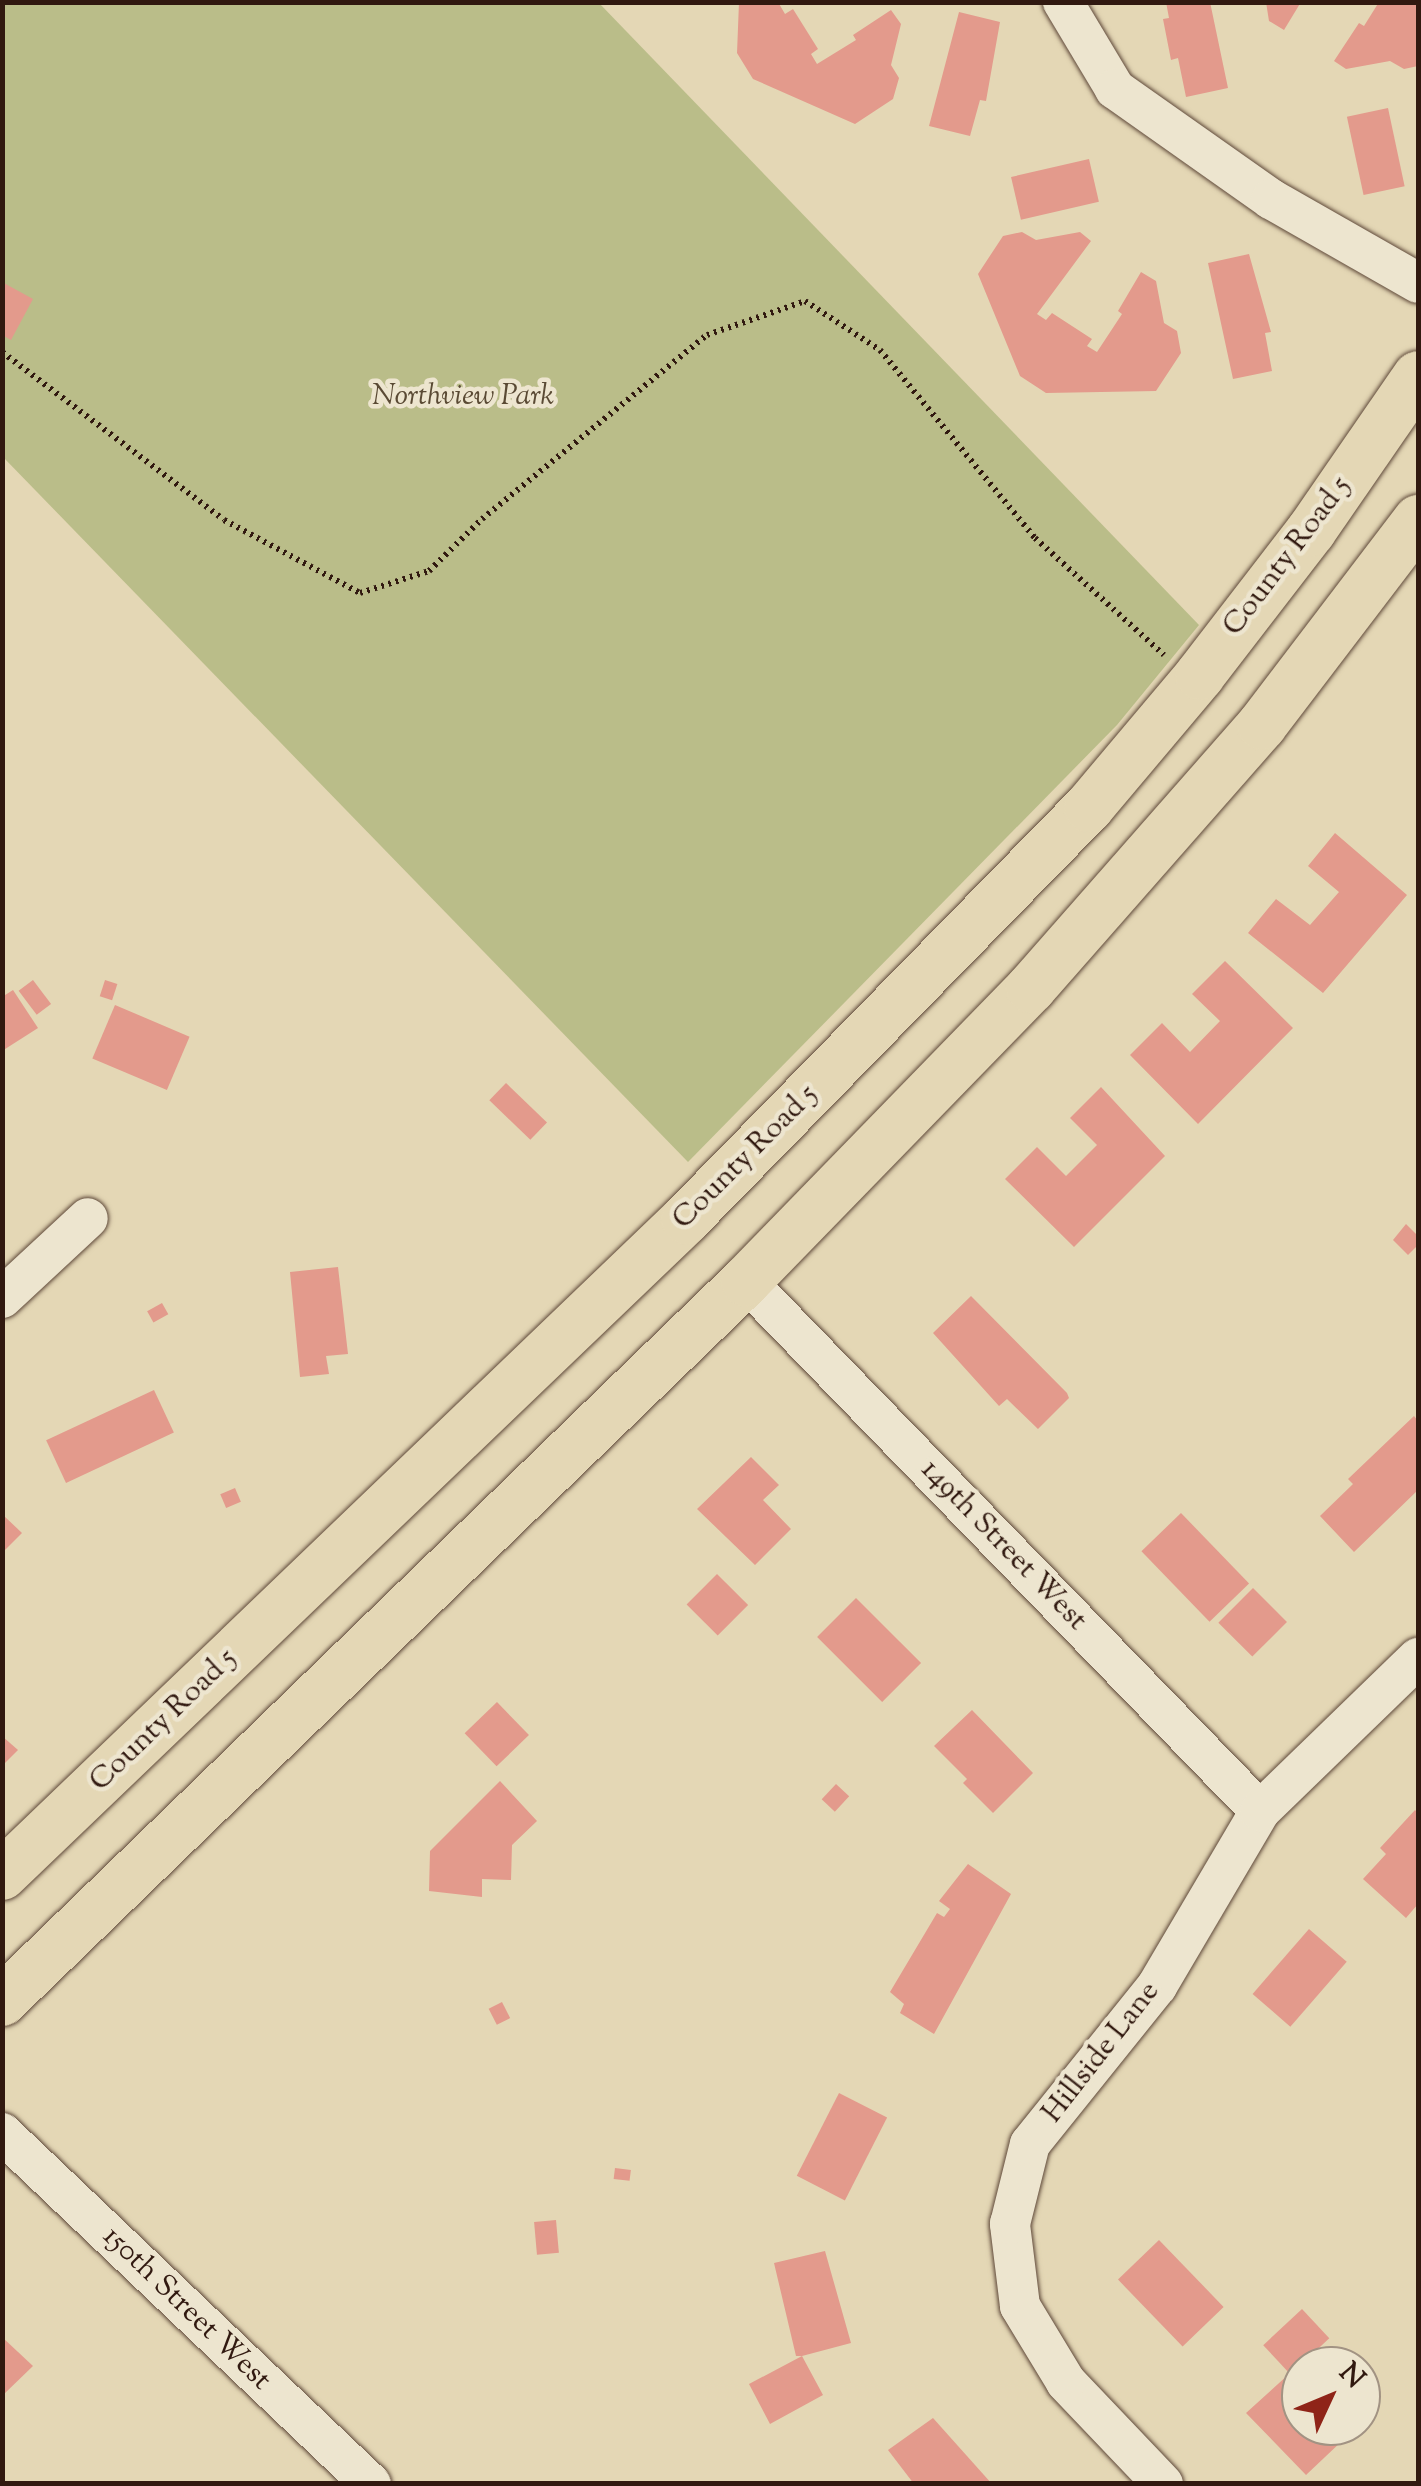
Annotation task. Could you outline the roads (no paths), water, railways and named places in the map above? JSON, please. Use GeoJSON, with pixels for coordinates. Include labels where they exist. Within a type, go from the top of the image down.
{"type":"FeatureCollection","features":[{"type":"Feature","properties":{"kind":"main road","name":"County Road 5"},"geometry":{"type":"LineString","coordinates":[[2,1875],[686,1220],[1089,807],[1200,675],[1300,545],[1418,376]]}},
{"type":"Feature","properties":{"kind":"main road"},"geometry":{"type":"LineString","coordinates":[[2,2000],[746,1282],[1031,988],[1262,726],[1418,520]]}},
{"type":"Feature","properties":{"kind":"street"},"geometry":{"type":"LineString","coordinates":[[1063,2],[1116,89],[1270,199],[1418,283]]}},
{"type":"Feature","properties":{"kind":"street"},"geometry":{"type":"LineString","coordinates":[[2,1298],[88,1218]]}},
{"type":"Feature","properties":{"kind":"street","name":"149th Street West"},"geometry":{"type":"LineString","coordinates":[[746,1282],[1260,1811]]}},
{"type":"Feature","properties":{"kind":"street","name":"Hillside Lane"},"geometry":{"type":"LineString","coordinates":[[1163,2484],[1066,2382],[1020,2306],[1010,2224],[1030,2144],[1157,1986],[1260,1811],[1418,1658]]}},
{"type":"Feature","properties":{"kind":"street","name":"150th Street West"},"geometry":{"type":"LineString","coordinates":[[2,2133],[371,2484]]}},
{"type":"Feature","properties":{"kind":"park label","name":"Northview Park"},"geometry":{"type":"Point","coordinates":[463,397]}}]}
